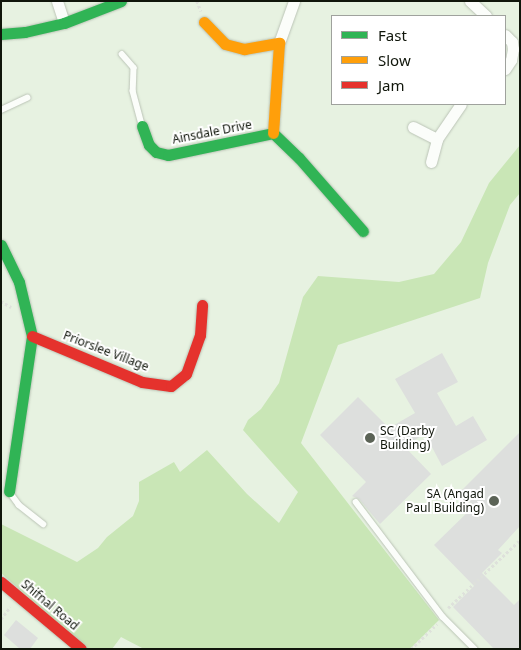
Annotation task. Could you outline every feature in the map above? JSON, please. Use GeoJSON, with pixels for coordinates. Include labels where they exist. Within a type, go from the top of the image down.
{"type":"FeatureCollection","features":[{"type":"Feature","properties":{"kind":"street"},"geometry":{"type":"LineString","coordinates":[[57,1],[64,24]]}},
{"type":"Feature","properties":{"kind":"street"},"geometry":{"type":"LineString","coordinates":[[1,34],[25,32],[64,24],[121,1]]}},
{"type":"Feature","properties":{"kind":"street"},"geometry":{"type":"LineString","coordinates":[[294,1],[279,43],[273,133],[299,158],[364,231]]}},
{"type":"Feature","properties":{"kind":"street"},"geometry":{"type":"LineString","coordinates":[[470,1],[485,15]]}},
{"type":"Feature","properties":{"kind":"street"},"geometry":{"type":"LineString","coordinates":[[204,22],[225,44],[244,49],[279,43]]}},
{"type":"Feature","properties":{"kind":"street"},"geometry":{"type":"LineString","coordinates":[[506,36],[512,42],[513,49],[511,60],[506,68]]}},
{"type":"Feature","properties":{"kind":"street"},"geometry":{"type":"LineString","coordinates":[[431,162],[437,139],[461,105]]}},
{"type":"Feature","properties":{"kind":"street","name":"Ainsdale Drive"},"geometry":{"type":"LineString","coordinates":[[142,126],[149,145],[156,152],[168,155],[273,133]]}},
{"type":"Feature","properties":{"kind":"street"},"geometry":{"type":"LineString","coordinates":[[413,126],[437,139]]}},
{"type":"Feature","properties":{"kind":"street"},"geometry":{"type":"LineString","coordinates":[[1,246],[19,282],[32,336],[9,491]]}},
{"type":"Feature","properties":{"kind":"street","name":"Priorslee Village"},"geometry":{"type":"LineString","coordinates":[[32,336],[142,382],[171,386],[186,374],[200,335],[202,305]]}},
{"type":"Feature","properties":{"kind":"street","name":"Shifnal Road"},"geometry":{"type":"LineString","coordinates":[[1,582],[81,649]]}},
{"type":"Feature","properties":{"kind":"lane"},"geometry":{"type":"LineString","coordinates":[[122,54],[134,68],[133,91],[142,126]]}},
{"type":"Feature","properties":{"kind":"lane"},"geometry":{"type":"LineString","coordinates":[[1,110],[26,98]]}},
{"type":"Feature","properties":{"kind":"lane"},"geometry":{"type":"LineString","coordinates":[[9,491],[19,506],[43,524]]}},
{"type":"Feature","properties":{"kind":"lane"},"geometry":{"type":"LineString","coordinates":[[356,502],[442,615],[475,649]]}},
{"type":"Feature","properties":{"kind":"path"},"geometry":{"type":"LineString","coordinates":[[411,649],[442,615],[520,540]]}},
{"type":"Feature","properties":{"kind":"green space"},"geometry":{"type":"Polygon","coordinates":[[[520,145],[520,193],[510,205],[488,263],[480,298],[338,345],[301,443],[439,620],[410,649],[144,649],[121,637],[112,649],[87,649],[1,573],[1,524],[77,562],[98,548],[107,537],[133,516],[139,501],[139,482],[174,462],[180,472],[207,450],[247,494],[279,523],[298,492],[243,430],[248,420],[261,409],[279,383],[303,297],[318,276],[399,282],[434,274],[461,242],[489,183],[520,145]]]}},
{"type":"Feature","properties":{"kind":"building","name":"SC (Darby Building)"},"geometry":{"type":"Polygon","coordinates":[[[442,353],[458,382],[437,393],[456,426],[473,416],[487,440],[442,466],[425,434],[404,446],[431,474],[380,524],[359,499],[352,496],[366,482],[320,435],[358,397],[389,428],[415,413],[395,379],[442,353]]]}},
{"type":"Feature","properties":{"kind":"building","name":"SA (Angad Paul Building)"},"geometry":{"type":"Polygon","coordinates":[[[520,432],[520,526],[498,550],[502,553],[482,573],[514,605],[520,599],[520,649],[494,649],[453,607],[474,586],[434,545],[474,506],[460,492],[520,432]]]}},
{"type":"Feature","properties":{"kind":"building"},"geometry":{"type":"Polygon","coordinates":[[[16,620],[38,638],[30,649],[20,649],[4,635],[16,620]]]}},
{"type":"Feature","properties":{"kind":"traffic: fast"},"geometry":{"type":"LineString","coordinates":[[1,34],[25,32],[64,23],[121,1]]}},
{"type":"Feature","properties":{"kind":"traffic: fast"},"geometry":{"type":"LineString","coordinates":[[142,126],[149,145],[156,152],[168,155],[273,133],[299,158],[363,231]]}},
{"type":"Feature","properties":{"kind":"traffic: fast"},"geometry":{"type":"LineString","coordinates":[[1,245],[19,282],[32,336],[9,491]]}},
{"type":"Feature","properties":{"kind":"traffic: slow"},"geometry":{"type":"LineString","coordinates":[[204,22],[225,44],[244,49],[279,43],[273,133]]}},
{"type":"Feature","properties":{"kind":"traffic: jam"},"geometry":{"type":"LineString","coordinates":[[32,336],[142,382],[171,386],[186,374],[200,335],[202,305]]}},
{"type":"Feature","properties":{"kind":"traffic: jam"},"geometry":{"type":"LineString","coordinates":[[1,582],[81,649]]}},
{"type":"Feature","properties":{"kind":"place","name":"SC (Darby Building)"},"geometry":{"type":"Point","coordinates":[370,438]}},
{"type":"Feature","properties":{"kind":"place","name":"SA (Angad Paul Building)"},"geometry":{"type":"Point","coordinates":[494,501]}}]}
